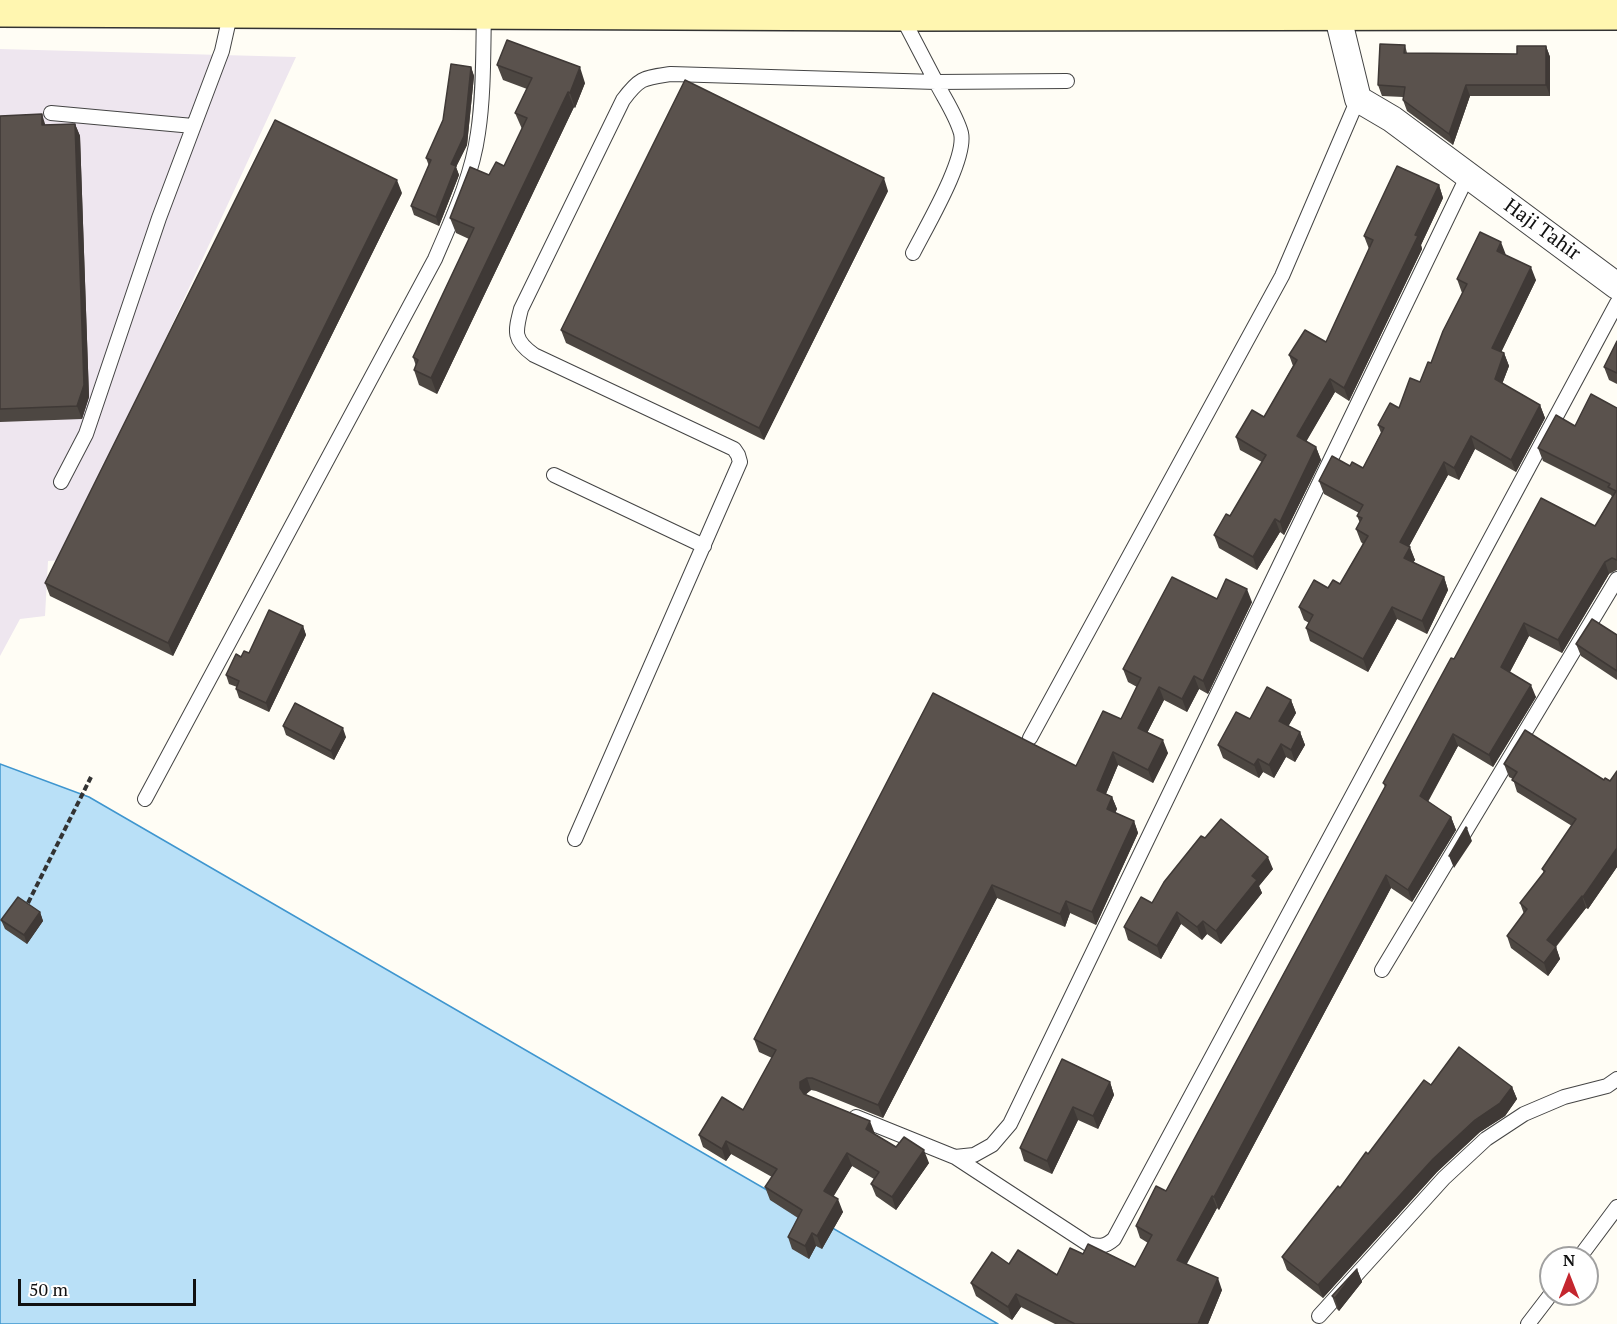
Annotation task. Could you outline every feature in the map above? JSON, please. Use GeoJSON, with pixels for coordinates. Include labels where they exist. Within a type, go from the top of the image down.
{"type":"FeatureCollection","features":[{"type":"Feature","properties":{"kind":"main road"},"geometry":{"type":"LineString","coordinates":[[0,10],[231,11],[484,6],[901,14],[1337,12],[1543,6],[1617,13]]}},
{"type":"Feature","properties":{"kind":"street"},"geometry":{"type":"LineString","coordinates":[[1337,12],[1358,99]]}},
{"type":"Feature","properties":{"kind":"street","name":"Haji Tahir"},"geometry":{"type":"LineString","coordinates":[[1358,99],[1392,119],[1617,286]]}},
{"type":"Feature","properties":{"kind":"lane"},"geometry":{"type":"LineString","coordinates":[[145,799],[435,260],[462,193],[478,135],[483,89],[484,6]]}},
{"type":"Feature","properties":{"kind":"lane"},"geometry":{"type":"LineString","coordinates":[[61,482],[86,435],[159,218],[222,51],[231,11]]}},
{"type":"Feature","properties":{"kind":"lane"},"geometry":{"type":"LineString","coordinates":[[901,14],[961,134],[961,152],[913,253]]}},
{"type":"Feature","properties":{"kind":"lane"},"geometry":{"type":"LineString","coordinates":[[575,839],[740,462],[734,449],[534,355],[520,345],[517,322],[521,309],[623,100],[635,83],[648,77],[671,74],[936,82],[1067,81]]}},
{"type":"Feature","properties":{"kind":"lane"},"geometry":{"type":"LineString","coordinates":[[1030,738],[1282,276],[1358,99]]}},
{"type":"Feature","properties":{"kind":"lane"},"geometry":{"type":"LineString","coordinates":[[51,113],[193,126]]}},
{"type":"Feature","properties":{"kind":"lane"},"geometry":{"type":"LineString","coordinates":[[956,1157],[974,1155],[992,1145],[1010,1124],[1468,175]]}},
{"type":"Feature","properties":{"kind":"lane"},"geometry":{"type":"LineString","coordinates":[[844,1112],[956,1157],[1088,1244],[1098,1246],[1108,1244],[1114,1239],[1617,303]]}},
{"type":"Feature","properties":{"kind":"lane"},"geometry":{"type":"LineString","coordinates":[[554,475],[704,546]]}},
{"type":"Feature","properties":{"kind":"lane"},"geometry":{"type":"LineString","coordinates":[[1382,970],[1617,579]]}},
{"type":"Feature","properties":{"kind":"lane"},"geometry":{"type":"LineString","coordinates":[[1319,1316],[1444,1178],[1486,1139],[1524,1114],[1564,1097],[1614,1086]]}},
{"type":"Feature","properties":{"kind":"lane"},"geometry":{"type":"LineString","coordinates":[[1588,1246],[1617,1208]]}},
{"type":"Feature","properties":{"kind":"lane"},"geometry":{"type":"LineString","coordinates":[[1528,1324],[1542,1306]]}},
{"type":"Feature","properties":{"kind":"path"},"geometry":{"type":"LineString","coordinates":[[27,903],[91,777]]}},
{"type":"Feature","properties":{"kind":"shaded area"},"geometry":{"type":"Polygon","coordinates":[[[0,49],[296,57],[63,560],[48,561],[45,616],[20,619],[0,656],[0,49]]]}},
{"type":"Feature","properties":{"kind":"water"},"geometry":{"type":"Polygon","coordinates":[[[0,764],[89,797],[998,1324],[0,1324],[0,764]]]}},
{"type":"Feature","properties":{"kind":"building"},"geometry":{"type":"Polygon","coordinates":[[[507,40],[580,67],[570,93],[568,92],[431,378],[414,370],[418,360],[413,357],[474,228],[450,218],[470,167],[489,175],[496,162],[504,166],[527,118],[515,113],[532,78],[497,65],[507,40]]]}},
{"type":"Feature","properties":{"kind":"building"},"geometry":{"type":"Polygon","coordinates":[[[1380,44],[1405,45],[1404,53],[1517,54],[1517,46],[1546,46],[1546,85],[1466,85],[1449,134],[1403,100],[1405,87],[1378,85],[1380,44]]]}},
{"type":"Feature","properties":{"kind":"building"},"geometry":{"type":"Polygon","coordinates":[[[451,64],[471,67],[464,136],[451,164],[456,166],[436,217],[411,206],[431,160],[426,158],[443,120],[451,64]]]}},
{"type":"Feature","properties":{"kind":"building"},"geometry":{"type":"Polygon","coordinates":[[[685,80],[884,178],[759,428],[561,330],[685,80]]]}},
{"type":"Feature","properties":{"kind":"building"},"geometry":{"type":"Polygon","coordinates":[[[42,114],[42,125],[75,124],[84,385],[77,406],[0,409],[0,116],[42,114]]]}},
{"type":"Feature","properties":{"kind":"building"},"geometry":{"type":"Polygon","coordinates":[[[275,120],[397,180],[168,643],[45,583],[275,120]]]}},
{"type":"Feature","properties":{"kind":"building"},"geometry":{"type":"Polygon","coordinates":[[[1397,166],[1439,185],[1415,235],[1418,236],[1344,388],[1330,379],[1297,436],[1316,447],[1280,522],[1275,519],[1253,557],[1214,535],[1226,514],[1230,516],[1266,455],[1236,437],[1252,410],[1264,417],[1297,360],[1289,355],[1305,330],[1326,342],[1373,240],[1364,236],[1397,166]]]}},
{"type":"Feature","properties":{"kind":"building"},"geometry":{"type":"Polygon","coordinates":[[[1480,232],[1501,242],[1497,251],[1531,267],[1492,348],[1504,353],[1495,379],[1540,405],[1511,460],[1471,436],[1454,468],[1444,462],[1400,542],[1410,547],[1404,558],[1444,577],[1422,621],[1392,607],[1363,659],[1306,628],[1313,615],[1299,607],[1314,580],[1328,588],[1333,580],[1340,584],[1368,536],[1356,529],[1362,518],[1357,516],[1363,505],[1319,481],[1332,456],[1350,466],[1352,462],[1363,468],[1384,428],[1378,425],[1390,403],[1399,408],[1410,378],[1420,382],[1467,284],[1457,279],[1480,232]]]}},
{"type":"Feature","properties":{"kind":"building"},"geometry":{"type":"Polygon","coordinates":[[[1617,341],[1617,373],[1604,367],[1617,341]]]}},
{"type":"Feature","properties":{"kind":"building"},"geometry":{"type":"Polygon","coordinates":[[[1591,394],[1617,408],[1617,560],[1612,558],[1605,562],[1558,640],[1524,623],[1501,667],[1531,685],[1489,755],[1453,734],[1420,796],[1451,817],[1408,890],[1386,875],[1214,1197],[1212,1196],[1177,1260],[1218,1278],[1198,1324],[1075,1324],[1016,1294],[1008,1307],[971,1283],[992,1252],[1009,1264],[1018,1250],[1057,1275],[1070,1248],[1083,1254],[1088,1244],[1135,1267],[1152,1235],[1136,1226],[1156,1186],[1166,1191],[1386,785],[1383,783],[1451,658],[1454,659],[1541,498],[1595,526],[1616,491],[1608,487],[1610,484],[1538,448],[1556,415],[1575,426],[1591,394]]]}},
{"type":"Feature","properties":{"kind":"building"},"geometry":{"type":"Polygon","coordinates":[[[1172,577],[1217,599],[1226,579],[1247,589],[1203,681],[1194,676],[1182,699],[1159,687],[1138,728],[1163,740],[1148,770],[1113,752],[1097,790],[1112,797],[1107,809],[1134,821],[1092,912],[1066,901],[1060,914],[992,885],[878,1105],[812,1078],[800,1082],[800,1088],[804,1094],[870,1121],[866,1129],[896,1147],[904,1137],[924,1150],[892,1197],[871,1184],[879,1172],[847,1153],[824,1191],[838,1199],[817,1236],[812,1233],[805,1246],[788,1237],[802,1210],[765,1187],[777,1169],[726,1141],[722,1149],[699,1135],[722,1097],[743,1110],[776,1050],[754,1039],[933,693],[1076,766],[1103,711],[1121,719],[1141,678],[1123,669],[1172,577]]]}},
{"type":"Feature","properties":{"kind":"building"},"geometry":{"type":"Polygon","coordinates":[[[269,610],[303,626],[266,703],[236,689],[239,681],[226,675],[236,654],[241,657],[244,651],[249,653],[269,610]]]}},
{"type":"Feature","properties":{"kind":"building"},"geometry":{"type":"Polygon","coordinates":[[[1592,619],[1617,635],[1617,671],[1576,644],[1592,619]]]}},
{"type":"Feature","properties":{"kind":"building"},"geometry":{"type":"Polygon","coordinates":[[[1267,687],[1291,700],[1279,721],[1300,732],[1291,750],[1281,744],[1269,765],[1258,759],[1254,765],[1218,745],[1236,712],[1250,719],[1267,687]]]}},
{"type":"Feature","properties":{"kind":"building"},"geometry":{"type":"Polygon","coordinates":[[[295,703],[343,728],[331,751],[283,726],[295,703]]]}},
{"type":"Feature","properties":{"kind":"building"},"geometry":{"type":"Polygon","coordinates":[[[1525,730],[1604,780],[1605,778],[1610,781],[1617,771],[1617,848],[1583,897],[1547,940],[1556,947],[1544,963],[1507,936],[1527,909],[1520,903],[1545,871],[1542,869],[1576,819],[1512,780],[1517,772],[1504,764],[1525,730]]]}},
{"type":"Feature","properties":{"kind":"building"},"geometry":{"type":"Polygon","coordinates":[[[1221,819],[1268,857],[1252,876],[1257,880],[1216,931],[1203,921],[1197,927],[1177,912],[1157,946],[1124,927],[1141,897],[1152,903],[1164,882],[1201,836],[1205,838],[1221,819]]]}},
{"type":"Feature","properties":{"kind":"building"},"geometry":{"type":"Polygon","coordinates":[[[1466,827],[1467,828],[1449,856],[1466,827]]]}},
{"type":"Feature","properties":{"kind":"building"},"geometry":{"type":"Polygon","coordinates":[[[18,897],[40,912],[24,935],[1,920],[18,897]]]}},
{"type":"Feature","properties":{"kind":"building"},"geometry":{"type":"Polygon","coordinates":[[[1459,1047],[1512,1087],[1500,1103],[1475,1120],[1433,1159],[1318,1285],[1282,1257],[1338,1186],[1340,1188],[1366,1152],[1368,1154],[1424,1080],[1431,1085],[1459,1047]]]}},
{"type":"Feature","properties":{"kind":"building"},"geometry":{"type":"Polygon","coordinates":[[[1062,1059],[1110,1082],[1093,1116],[1073,1107],[1047,1161],[1020,1148],[1062,1059]]]}},
{"type":"Feature","properties":{"kind":"building"},"geometry":{"type":"Polygon","coordinates":[[[1357,1269],[1335,1298],[1332,1296],[1357,1269]]]}}]}
